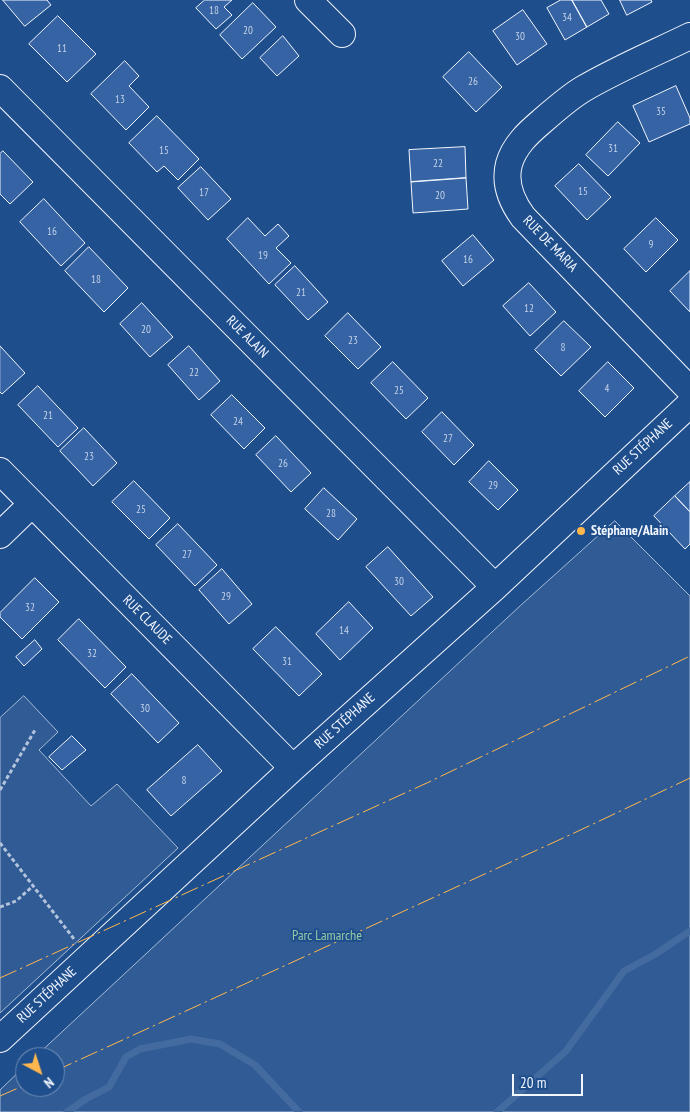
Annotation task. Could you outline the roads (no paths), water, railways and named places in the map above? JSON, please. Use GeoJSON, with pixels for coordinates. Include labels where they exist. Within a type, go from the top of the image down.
{"type":"FeatureCollection","features":[{"type":"Feature","properties":{"kind":"street"},"geometry":{"type":"LineString","coordinates":[[308,0],[342,34]]}},
{"type":"Feature","properties":{"kind":"street","name":"RUE DE MARIA"},"geometry":{"type":"LineString","coordinates":[[690,36],[607,76],[583,89],[559,106],[526,135],[516,149],[509,164],[508,180],[516,207],[523,217],[690,390]]}},
{"type":"Feature","properties":{"kind":"street","name":"RUE ALAIN"},"geometry":{"type":"LineString","coordinates":[[0,88],[494,586]]}},
{"type":"Feature","properties":{"kind":"street","name":"RUE STÉPHANE"},"geometry":{"type":"LineString","coordinates":[[0,1039],[690,404]]}},
{"type":"Feature","properties":{"kind":"street","name":"RUE CLAUDE"},"geometry":{"type":"LineString","coordinates":[[0,471],[293,768]]}},
{"type":"Feature","properties":{"kind":"street"},"geometry":{"type":"LineString","coordinates":[[0,534],[32,504]]}},
{"type":"Feature","properties":{"kind":"waterway"},"geometry":{"type":"LineString","coordinates":[[497,1112],[566,1051],[624,971],[654,955],[690,931]]}},
{"type":"Feature","properties":{"kind":"waterway"},"geometry":{"type":"LineString","coordinates":[[67,1112],[109,1087],[126,1057],[140,1049],[191,1039],[220,1044],[255,1065],[299,1112]]}},
{"type":"Feature","properties":{"kind":"place","name":"Stéphane/Alain"},"geometry":{"type":"Point","coordinates":[581,531]}},
{"type":"Feature","properties":{"kind":"park label","name":"Parc Lamarche"},"geometry":{"type":"Point","coordinates":[327,936]}}]}
